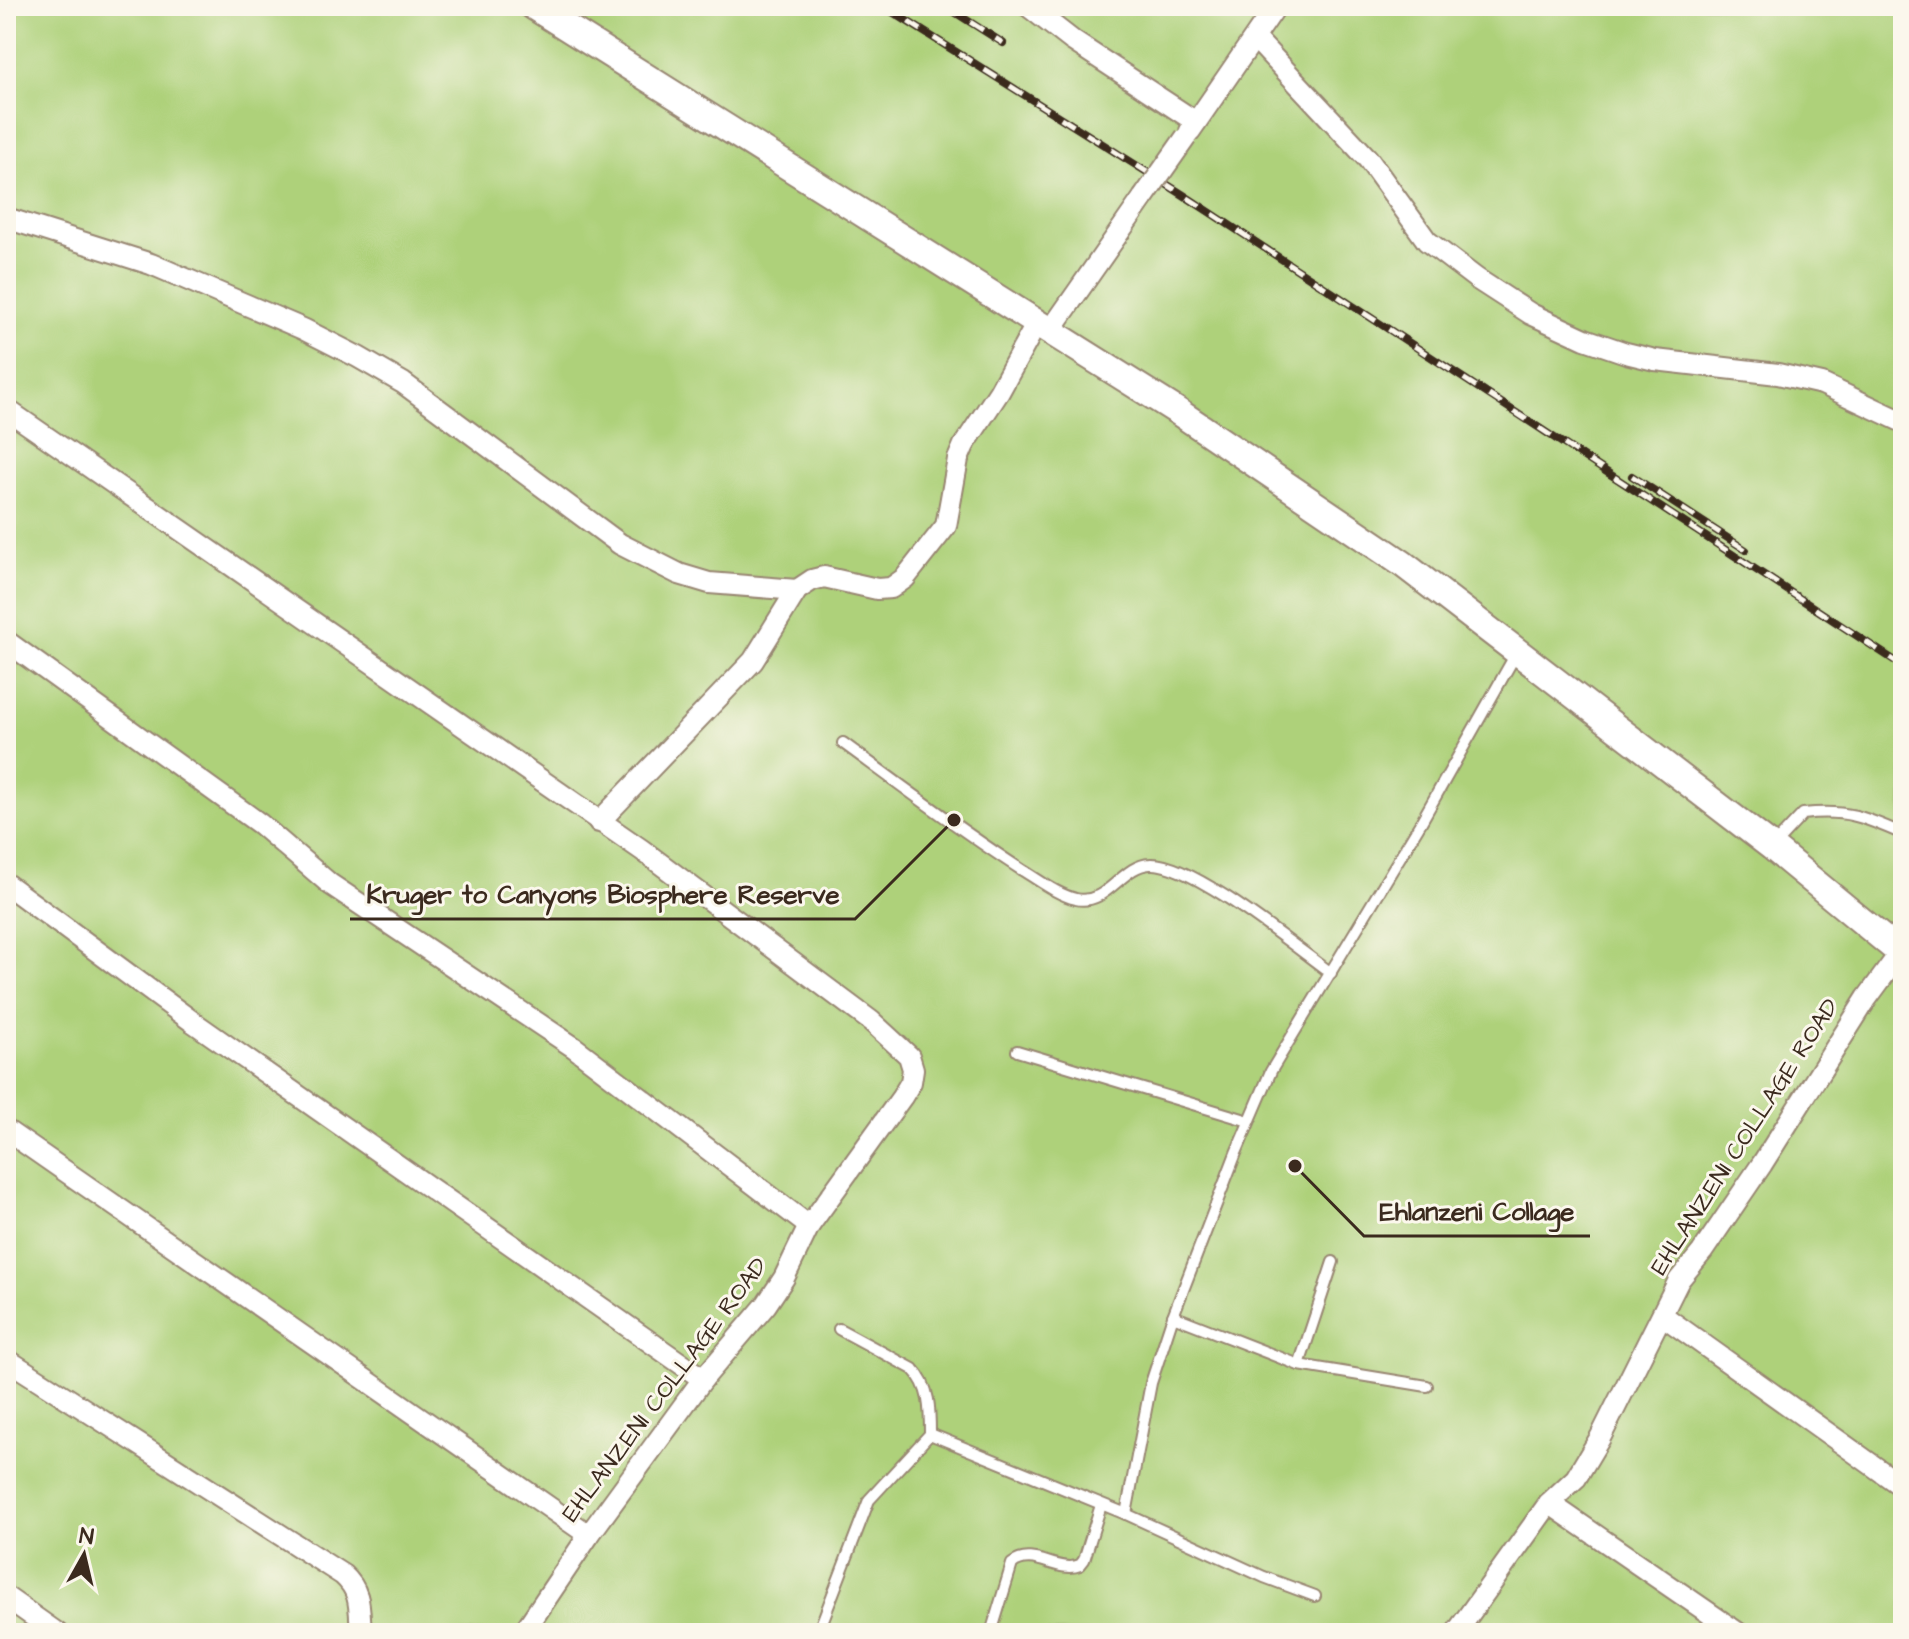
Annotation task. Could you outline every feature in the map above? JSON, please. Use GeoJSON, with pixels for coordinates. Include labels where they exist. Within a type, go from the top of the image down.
{"type":"FeatureCollection","features":[{"type":"Feature","properties":{"kind":"street"},"geometry":{"type":"LineString","coordinates":[[533,6],[1044,326],[1371,541],[1518,650],[1772,847],[1902,954]]}},
{"type":"Feature","properties":{"kind":"street"},"geometry":{"type":"LineString","coordinates":[[1028,6],[1191,129]]}},
{"type":"Feature","properties":{"kind":"street"},"geometry":{"type":"LineString","coordinates":[[599,822],[753,661],[797,590],[812,580],[824,577],[877,589],[891,588],[905,578],[946,526],[958,459],[964,445],[1044,326],[1143,198],[1276,6]]}},
{"type":"Feature","properties":{"kind":"street"},"geometry":{"type":"LineString","coordinates":[[1255,38],[1368,159],[1427,241],[1531,314],[1585,339],[1641,357],[1766,372],[1822,384],[1903,422]]}},
{"type":"Feature","properties":{"kind":"street"},"geometry":{"type":"LineString","coordinates":[[6,218],[151,264],[303,329],[358,357],[403,383],[620,544],[679,574],[709,583],[797,590]]}},
{"type":"Feature","properties":{"kind":"street","name":"EHLANZENI COLLAGE ROAD"},"geometry":{"type":"LineString","coordinates":[[6,409],[642,850],[871,1021],[909,1056],[913,1069],[911,1082],[809,1226],[784,1278],[766,1305],[703,1379],[589,1535],[523,1633]]}},
{"type":"Feature","properties":{"kind":"street"},"geometry":{"type":"LineString","coordinates":[[6,641],[260,824],[330,884],[430,949],[621,1082],[809,1226]]}},
{"type":"Feature","properties":{"kind":"street"},"geometry":{"type":"LineString","coordinates":[[6,884],[193,1022],[703,1379]]}},
{"type":"Feature","properties":{"kind":"street","name":"EHLANZENI COLLAGE ROAD"},"geometry":{"type":"LineString","coordinates":[[1456,1633],[1549,1503],[1576,1478],[1600,1438],[1679,1280],[1702,1252],[1762,1164],[1867,998],[1902,954]]}},
{"type":"Feature","properties":{"kind":"street"},"geometry":{"type":"LineString","coordinates":[[6,1130],[589,1535]]}},
{"type":"Feature","properties":{"kind":"street"},"geometry":{"type":"LineString","coordinates":[[1662,1315],[1903,1487]]}},
{"type":"Feature","properties":{"kind":"street"},"geometry":{"type":"LineString","coordinates":[[6,1359],[343,1575],[354,1585],[359,1600],[361,1633]]}},
{"type":"Feature","properties":{"kind":"street"},"geometry":{"type":"LineString","coordinates":[[1549,1503],[1738,1633]]}},
{"type":"Feature","properties":{"kind":"street"},"geometry":{"type":"LineString","coordinates":[[6,1597],[57,1633]]}},
{"type":"Feature","properties":{"kind":"lane"},"geometry":{"type":"LineString","coordinates":[[1126,1514],[1151,1383],[1173,1316],[1271,1071],[1420,824],[1518,650]]}},
{"type":"Feature","properties":{"kind":"lane"},"geometry":{"type":"LineString","coordinates":[[843,743],[998,854],[1059,892],[1086,900],[1102,894],[1134,868],[1150,863],[1166,866],[1201,879],[1331,973]]}},
{"type":"Feature","properties":{"kind":"lane"},"geometry":{"type":"LineString","coordinates":[[1772,847],[1803,814],[1833,811],[1867,818],[1903,834]]}},
{"type":"Feature","properties":{"kind":"lane"},"geometry":{"type":"LineString","coordinates":[[1017,1051],[1249,1121]]}},
{"type":"Feature","properties":{"kind":"lane"},"geometry":{"type":"LineString","coordinates":[[1299,1365],[1333,1262]]}},
{"type":"Feature","properties":{"kind":"lane"},"geometry":{"type":"LineString","coordinates":[[1173,1316],[1299,1365],[1427,1386]]}},
{"type":"Feature","properties":{"kind":"lane"},"geometry":{"type":"LineString","coordinates":[[818,1633],[869,1500],[930,1434],[928,1394],[921,1378],[913,1369],[839,1329]]}},
{"type":"Feature","properties":{"kind":"lane"},"geometry":{"type":"LineString","coordinates":[[930,1434],[1315,1596]]}},
{"type":"Feature","properties":{"kind":"lane"},"geometry":{"type":"LineString","coordinates":[[991,1633],[1012,1564],[1019,1558],[1028,1557],[1065,1567],[1080,1565],[1101,1505]]}},
{"type":"Feature","properties":{"kind":"green space"},"geometry":{"type":"Polygon","coordinates":[[[6,6],[1903,6],[1903,1633],[6,1633],[6,6]]]}},
{"type":"Feature","properties":{"kind":"railway"},"geometry":{"type":"LineString","coordinates":[[883,6],[1182,194],[1903,666]]}},
{"type":"Feature","properties":{"kind":"railway"},"geometry":{"type":"LineString","coordinates":[[945,6],[1003,43]]}},
{"type":"Feature","properties":{"kind":"railway"},"geometry":{"type":"LineString","coordinates":[[1632,476],[1746,550]]}},
{"type":"Feature","properties":{"kind":"place","name":"Kruger to Canyons Biosphere Reserve"},"geometry":{"type":"Point","coordinates":[954,820]}},
{"type":"Feature","properties":{"kind":"place","name":"Ehlanzeni Collage"},"geometry":{"type":"Point","coordinates":[1295,1166]}}]}
